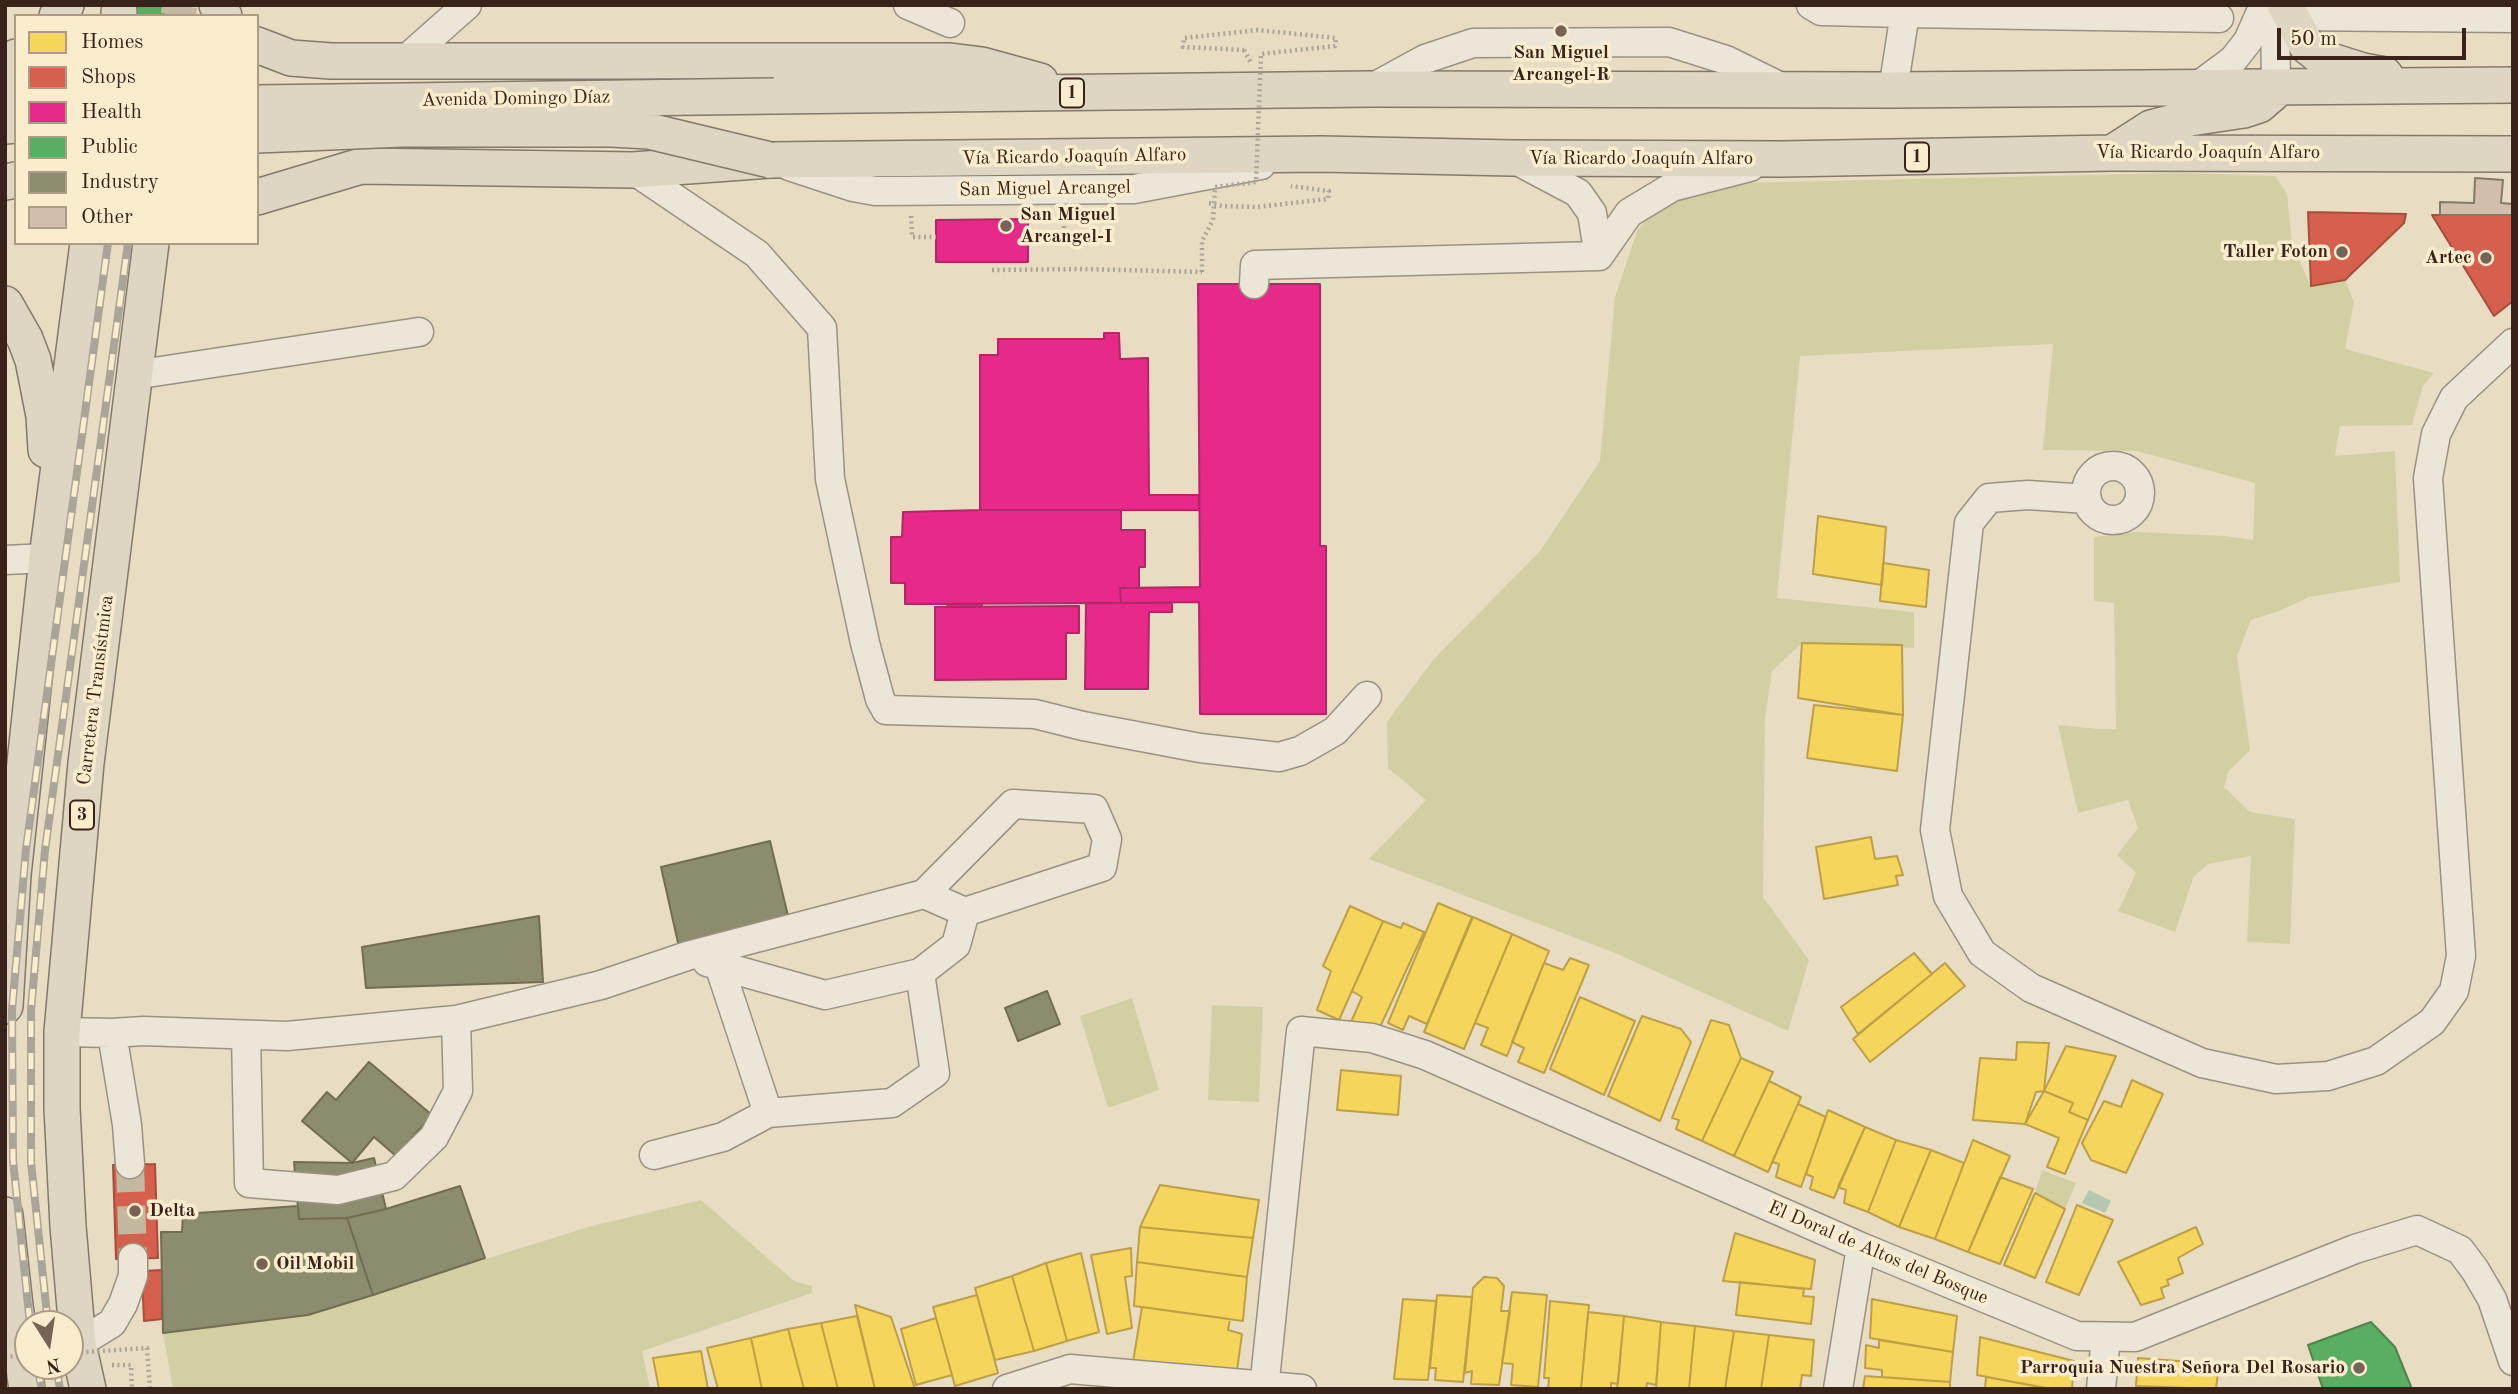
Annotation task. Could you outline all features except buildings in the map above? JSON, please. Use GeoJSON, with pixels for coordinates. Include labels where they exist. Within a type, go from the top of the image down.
{"type":"FeatureCollection","features":[{"type":"Feature","properties":{"kind":"main road"},"geometry":{"type":"LineString","coordinates":[[2278,8],[2307,46],[2322,58],[2363,71],[2454,87]]}},
{"type":"Feature","properties":{"kind":"main road"},"geometry":{"type":"LineString","coordinates":[[259,47],[291,58],[331,61],[950,61],[982,65],[1081,93]]}},
{"type":"Feature","properties":{"kind":"main road"},"geometry":{"type":"LineString","coordinates":[[331,61],[313,72],[300,89],[296,110],[300,131],[314,148],[361,166]]}},
{"type":"Feature","properties":{"kind":"main road","name":"1"},"geometry":{"type":"LineString","coordinates":[[1081,93],[1370,89],[2194,89],[2513,85]]}},
{"type":"Feature","properties":{"kind":"main road"},"geometry":{"type":"LineString","coordinates":[[2112,153],[2151,128],[2259,105],[2276,88]]}},
{"type":"Feature","properties":{"kind":"main road","name":"Avenida Domingo Díaz"},"geometry":{"type":"LineString","coordinates":[[259,103],[1081,93]]}},
{"type":"Feature","properties":{"kind":"main road","name":"Avenida Domingo Díaz"},"geometry":{"type":"LineString","coordinates":[[259,135],[402,129],[611,129],[649,131],[770,160]]}},
{"type":"Feature","properties":{"kind":"main road","name":"Vía Ricardo Joaquín Alfaro"},"geometry":{"type":"LineString","coordinates":[[770,160],[1321,154],[1782,159],[2112,153],[2513,154]]}},
{"type":"Feature","properties":{"kind":"main road"},"geometry":{"type":"LineString","coordinates":[[259,196],[361,166],[633,170],[770,160]]}},
{"type":"Feature","properties":{"kind":"main road"},"geometry":{"type":"LineString","coordinates":[[5,1006],[13,875],[47,558],[88,245]]}},
{"type":"Feature","properties":{"kind":"main road","name":"Carretera Transístmica"},"geometry":{"type":"LineString","coordinates":[[72,1310],[62,1108],[62,1032],[86,763],[151,245]]}},
{"type":"Feature","properties":{"kind":"main road"},"geometry":{"type":"LineString","coordinates":[[142,317],[156,276],[176,245]]}},
{"type":"Feature","properties":{"kind":"main road"},"geometry":{"type":"LineString","coordinates":[[5,304],[25,339],[38,385],[52,513]]}},
{"type":"Feature","properties":{"kind":"main road"},"geometry":{"type":"LineString","coordinates":[[5,1215],[14,1322]]}},
{"type":"Feature","properties":{"kind":"street"},"geometry":{"type":"LineString","coordinates":[[405,60],[436,5]]}},
{"type":"Feature","properties":{"kind":"street"},"geometry":{"type":"LineString","coordinates":[[405,60],[467,5]]}},
{"type":"Feature","properties":{"kind":"street"},"geometry":{"type":"LineString","coordinates":[[908,5],[950,23]]}},
{"type":"Feature","properties":{"kind":"street"},"geometry":{"type":"LineString","coordinates":[[1811,5],[1821,10],[1905,13],[2219,18]]}},
{"type":"Feature","properties":{"kind":"street"},"geometry":{"type":"LineString","coordinates":[[2278,8],[2513,18]]}},
{"type":"Feature","properties":{"kind":"street"},"geometry":{"type":"LineString","coordinates":[[2276,88],[2278,8]]}},
{"type":"Feature","properties":{"kind":"street"},"geometry":{"type":"LineString","coordinates":[[2194,89],[2233,60],[2278,8]]}},
{"type":"Feature","properties":{"kind":"street"},"geometry":{"type":"LineString","coordinates":[[1893,90],[1905,13]]}},
{"type":"Feature","properties":{"kind":"street"},"geometry":{"type":"LineString","coordinates":[[1370,89],[1425,59],[1473,43],[1669,42],[1726,60],[1788,90]]}},
{"type":"Feature","properties":{"kind":"street","name":"San Miguel Arcangel"},"geometry":{"type":"LineString","coordinates":[[770,160],[853,187],[875,191],[1063,190],[1134,189],[1321,154]]}},
{"type":"Feature","properties":{"kind":"street"},"geometry":{"type":"LineString","coordinates":[[1512,158],[1578,193],[1592,213],[1599,256]]}},
{"type":"Feature","properties":{"kind":"street"},"geometry":{"type":"LineString","coordinates":[[1599,256],[1629,214],[1672,187],[1782,159]]}},
{"type":"Feature","properties":{"kind":"street"},"geometry":{"type":"LineString","coordinates":[[633,170],[757,254],[821,328],[830,479],[865,643],[880,699],[886,710],[966,710],[1035,714],[1200,748],[1279,757],[1300,751],[1335,731],[1367,696]]}},
{"type":"Feature","properties":{"kind":"street"},"geometry":{"type":"LineString","coordinates":[[1254,284],[1255,265],[1599,256]]}},
{"type":"Feature","properties":{"kind":"street"},"geometry":{"type":"LineString","coordinates":[[134,375],[419,332]]}},
{"type":"Feature","properties":{"kind":"street"},"geometry":{"type":"LineString","coordinates":[[2087,499],[2028,495],[1989,498],[1969,523],[1935,830],[1948,896],[1982,953],[2031,988],[2202,1063],[2276,1079],[2328,1076],[2376,1061],[2432,1022],[2454,991],[2461,956],[2428,478],[2436,433],[2454,398],[2513,342]]}},
{"type":"Feature","properties":{"kind":"street"},"geometry":{"type":"LineString","coordinates":[[5,560],[47,558]]}},
{"type":"Feature","properties":{"kind":"street"},"geometry":{"type":"LineString","coordinates":[[62,1032],[143,1031],[287,1036],[456,1020],[601,985],[687,956],[924,894],[1013,804],[1094,809],[1107,839],[1102,867],[965,912],[924,894]]}},
{"type":"Feature","properties":{"kind":"street"},"geometry":{"type":"LineString","coordinates":[[687,956],[825,995],[920,974],[956,945],[965,912]]}},
{"type":"Feature","properties":{"kind":"street"},"geometry":{"type":"LineString","coordinates":[[719,965],[768,1113]]}},
{"type":"Feature","properties":{"kind":"street"},"geometry":{"type":"LineString","coordinates":[[654,1155],[723,1137],[768,1113],[892,1103],[935,1073],[920,974]]}},
{"type":"Feature","properties":{"kind":"street"},"geometry":{"type":"LineString","coordinates":[[246,1035],[249,1183],[338,1190],[394,1176],[434,1137],[458,1091],[456,1020]]}},
{"type":"Feature","properties":{"kind":"street","name":"El Doral de Altos del Bosque"},"geometry":{"type":"LineString","coordinates":[[1264,1387],[1301,1031],[1372,1038],[1426,1055],[1861,1247],[2077,1336],[2135,1337],[2355,1249],[2417,1230],[2460,1250],[2475,1270],[2502,1294]]}},
{"type":"Feature","properties":{"kind":"street"},"geometry":{"type":"LineString","coordinates":[[111,1033],[127,1125],[130,1164]]}},
{"type":"Feature","properties":{"kind":"street"},"geometry":{"type":"LineString","coordinates":[[1838,1389],[1861,1247]]}},
{"type":"Feature","properties":{"kind":"street"},"geometry":{"type":"LineString","coordinates":[[84,1342],[112,1323],[123,1304],[133,1276],[134,1258]]}},
{"type":"Feature","properties":{"kind":"street"},"geometry":{"type":"LineString","coordinates":[[2502,1294],[2513,1362]]}},
{"type":"Feature","properties":{"kind":"street"},"geometry":{"type":"LineString","coordinates":[[2101,1389],[2106,1337]]}},
{"type":"Feature","properties":{"kind":"street"},"geometry":{"type":"LineString","coordinates":[[1007,1389],[1070,1369],[1302,1389]]}},
{"type":"Feature","properties":{"kind":"path"},"geometry":{"type":"LineString","coordinates":[[1244,50],[1184,47],[1184,38],[1258,30],[1336,38],[1335,46],[1261,54],[1256,182]]}},
{"type":"Feature","properties":{"kind":"path"},"geometry":{"type":"LineString","coordinates":[[992,270],[1202,272],[1202,241],[1213,220],[1215,187],[1268,183]]}},
{"type":"Feature","properties":{"kind":"path"},"geometry":{"type":"LineString","coordinates":[[1197,200],[1222,206],[1257,207],[1328,199],[1329,191],[1280,185]]}},
{"type":"Feature","properties":{"kind":"path"},"geometry":{"type":"LineString","coordinates":[[1028,236],[1064,236],[1063,190]]}},
{"type":"Feature","properties":{"kind":"path"},"geometry":{"type":"LineString","coordinates":[[911,191],[912,237],[936,237]]}},
{"type":"Feature","properties":{"kind":"path"},"geometry":{"type":"LineString","coordinates":[[84,1349],[147,1348],[150,1389]]}},
{"type":"Feature","properties":{"kind":"path"},"geometry":{"type":"LineString","coordinates":[[131,1365],[132,1389]]}},
{"type":"Feature","properties":{"kind":"shaded area"},"geometry":{"type":"Polygon","coordinates":[[[2179,173],[2275,176],[2287,194],[2292,243],[2310,285],[2345,280],[2354,302],[2345,349],[2434,373],[2423,386],[2412,425],[2340,426],[2335,456],[2395,451],[2400,582],[2309,597],[2251,620],[2237,656],[2250,750],[2229,771],[2224,787],[2250,812],[2295,819],[2290,944],[2247,942],[2251,856],[2208,864],[2194,876],[2175,932],[2118,911],[2136,873],[2117,855],[2138,828],[2128,800],[2078,813],[2058,725],[2116,729],[2114,603],[2094,601],[2094,537],[2137,532],[2253,540],[2255,483],[2137,451],[2043,450],[2053,344],[1800,356],[1777,598],[1914,612],[1914,648],[1802,643],[1772,671],[1765,718],[1763,897],[1809,960],[1788,1031],[1615,953],[1369,859],[1426,800],[1388,768],[1387,722],[1433,660],[1540,551],[1600,461],[1615,297],[1637,231],[1667,196],[1737,183],[2179,173]]]}},
{"type":"Feature","properties":{"kind":"shaded area"},"geometry":{"type":"Polygon","coordinates":[[[1132,998],[1159,1090],[1108,1108],[1080,1016],[1132,998]]]}},
{"type":"Feature","properties":{"kind":"shaded area"},"geometry":{"type":"Polygon","coordinates":[[[1212,1005],[1263,1007],[1259,1102],[1208,1100],[1212,1005]]]}},
{"type":"Feature","properties":{"kind":"shaded area"},"geometry":{"type":"Polygon","coordinates":[[[2042,1170],[2076,1183],[2065,1209],[2035,1193],[2042,1170]]]}},
{"type":"Feature","properties":{"kind":"shaded area"},"geometry":{"type":"Polygon","coordinates":[[[2089,1190],[2111,1201],[2105,1213],[2082,1203],[2089,1190]]]}},
{"type":"Feature","properties":{"kind":"shaded area"},"geometry":{"type":"Polygon","coordinates":[[[701,1200],[794,1281],[812,1286],[812,1293],[642,1351],[650,1389],[173,1389],[163,1333],[308,1315],[588,1227],[701,1200]]]}},
{"type":"Feature","properties":{"kind":"tunnel"},"geometry":{"type":"LineString","coordinates":[[178,14],[180,5]]}},
{"type":"Feature","properties":{"kind":"tunnel"},"geometry":{"type":"LineString","coordinates":[[130,1164],[133,1258]]}},
{"type":"Feature","properties":{"kind":"railway"},"geometry":{"type":"LineString","coordinates":[[29,1310],[13,1160],[12,1010],[26,849],[108,245]]}},
{"type":"Feature","properties":{"kind":"railway"},"geometry":{"type":"LineString","coordinates":[[47,1310],[31,1162],[31,1010],[45,850],[128,245]]}},
{"type":"Feature","properties":{"kind":"railway"},"geometry":{"type":"LineString","coordinates":[[40,1380],[42,1389]]}},
{"type":"Feature","properties":{"kind":"railway"},"geometry":{"type":"LineString","coordinates":[[58,1380],[60,1389]]}},
{"type":"Feature","properties":{"kind":"place","name":"San Miguel Arcangel-R"},"geometry":{"type":"Point","coordinates":[1561,31]}},
{"type":"Feature","properties":{"kind":"place","name":"San Miguel Arcangel-I"},"geometry":{"type":"Point","coordinates":[1006,226]}},
{"type":"Feature","properties":{"kind":"place","name":"Taller Foton"},"geometry":{"type":"Point","coordinates":[2342,252]}},
{"type":"Feature","properties":{"kind":"place","name":"Artec"},"geometry":{"type":"Point","coordinates":[2486,258]}},
{"type":"Feature","properties":{"kind":"place","name":"Delta"},"geometry":{"type":"Point","coordinates":[135,1211]}},
{"type":"Feature","properties":{"kind":"place","name":"Oil Mobil"},"geometry":{"type":"Point","coordinates":[262,1264]}},
{"type":"Feature","properties":{"kind":"place","name":"Parroquia Nuestra Señora Del Rosario"},"geometry":{"type":"Point","coordinates":[2359,1368]}}]}
